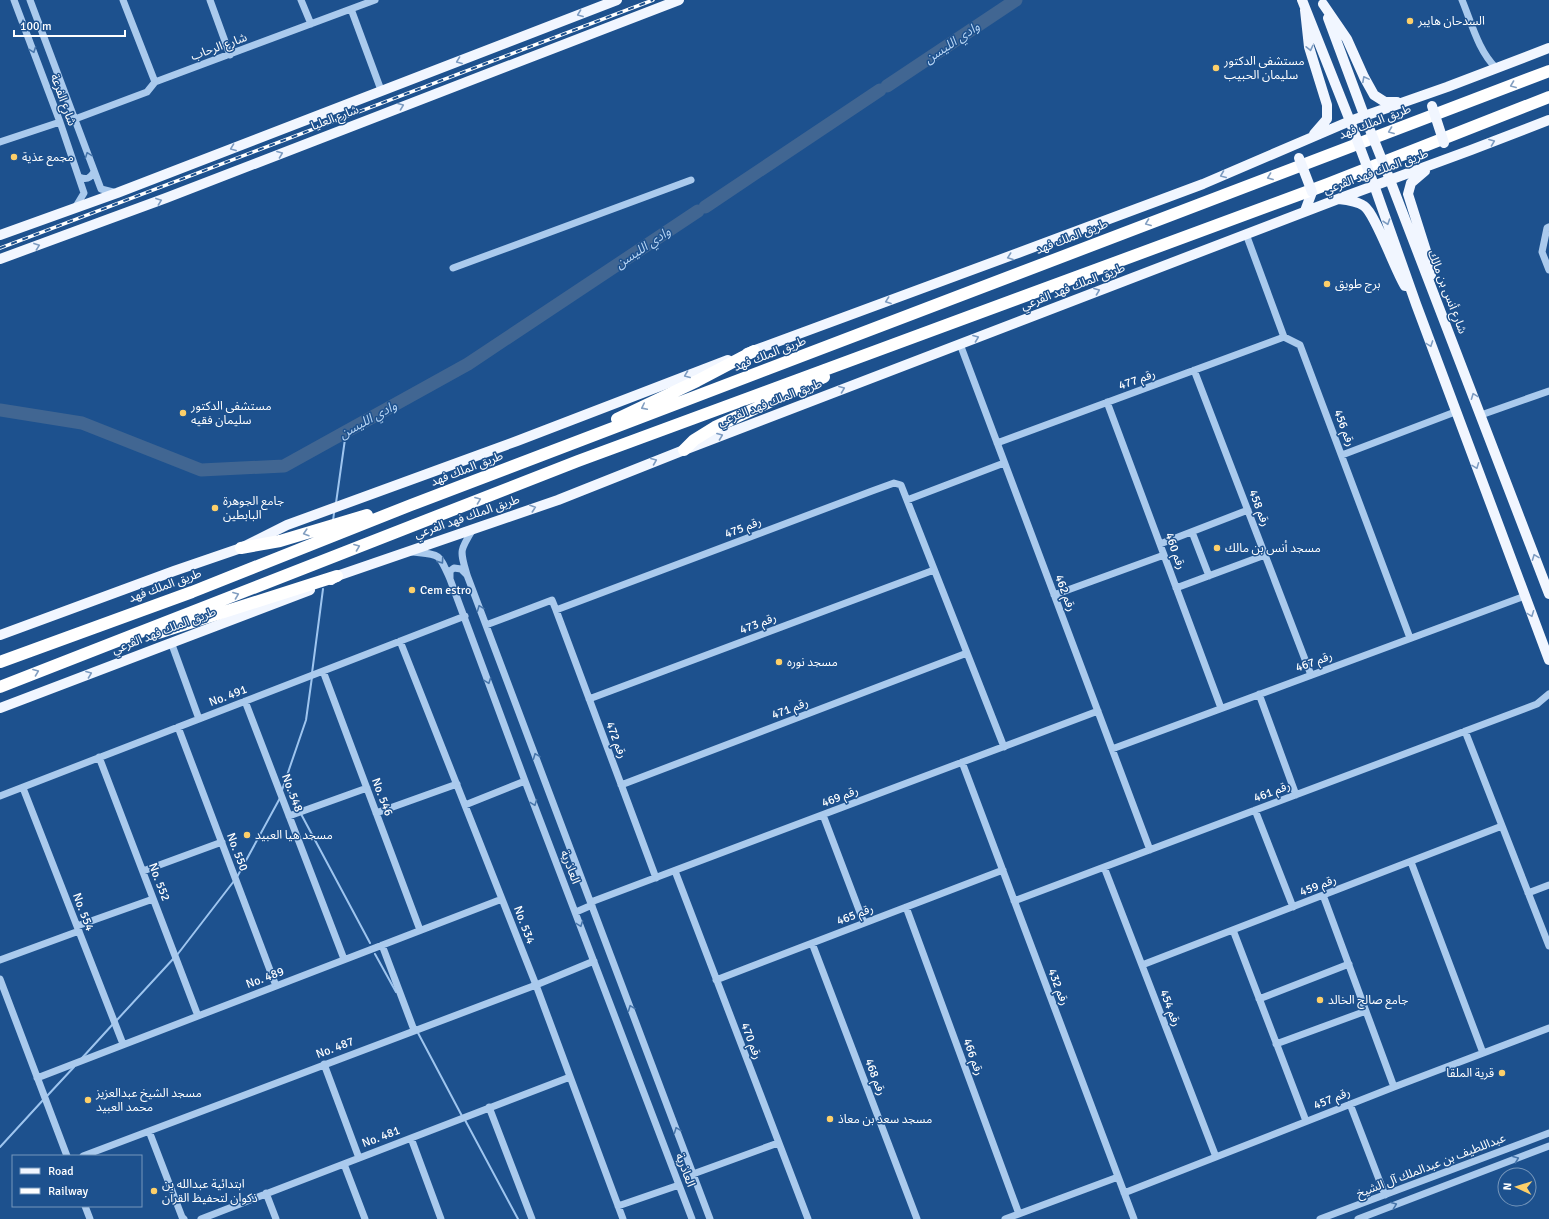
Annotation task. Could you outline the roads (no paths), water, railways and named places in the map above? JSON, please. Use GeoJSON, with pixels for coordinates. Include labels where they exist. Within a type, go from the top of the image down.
{"type":"FeatureCollection","features":[{"type":"Feature","properties":{"kind":"highway","name":"طريق الملك فهد"},"geometry":{"type":"LineString","coordinates":[[0,662],[192,592],[411,505],[569,446],[1549,70]]}},
{"type":"Feature","properties":{"kind":"highway"},"geometry":{"type":"LineString","coordinates":[[0,686],[578,461],[1328,184],[1549,97]]}},
{"type":"Feature","properties":{"kind":"highway"},"geometry":{"type":"LineString","coordinates":[[569,446],[602,427],[697,381],[754,351]]}},
{"type":"Feature","properties":{"kind":"highway"},"geometry":{"type":"LineString","coordinates":[[684,450],[694,440],[716,427],[829,374],[838,364]]}},
{"type":"Feature","properties":{"kind":"highway"},"geometry":{"type":"LineString","coordinates":[[240,548],[280,541],[377,512],[411,505]]}},
{"type":"Feature","properties":{"kind":"highway"},"geometry":{"type":"LineString","coordinates":[[94,650],[114,648],[337,576]]}},
{"type":"Feature","properties":{"kind":"main road","name":"شارع العليا"},"geometry":{"type":"LineString","coordinates":[[0,235],[117,193],[380,90],[617,0]]}},
{"type":"Feature","properties":{"kind":"main road","name":"شارع العليا"},"geometry":{"type":"LineString","coordinates":[[0,259],[166,198],[678,0]]}},
{"type":"Feature","properties":{"kind":"main road"},"geometry":{"type":"LineString","coordinates":[[1322,2],[1347,39],[1374,95],[1385,102],[1398,102],[1420,96]]}},
{"type":"Feature","properties":{"kind":"main road","name":"شارع أنس بن مالك"},"geometry":{"type":"LineString","coordinates":[[1322,2],[1364,115],[1548,590]]}},
{"type":"Feature","properties":{"kind":"main road"},"geometry":{"type":"LineString","coordinates":[[1303,5],[1350,121],[1455,412],[1549,660]]}},
{"type":"Feature","properties":{"kind":"main road"},"geometry":{"type":"LineString","coordinates":[[1303,5],[1309,48],[1327,105],[1327,119],[1313,136]]}},
{"type":"Feature","properties":{"kind":"main road"},"geometry":{"type":"LineString","coordinates":[[0,635],[240,548],[288,525],[517,441],[1203,184],[1364,115],[1447,87],[1549,48]]}},
{"type":"Feature","properties":{"kind":"main road"},"geometry":{"type":"LineString","coordinates":[[1447,87],[1436,95],[1432,106],[1444,143],[1453,152],[1472,150]]}},
{"type":"Feature","properties":{"kind":"main road","name":"طريق الملك فهد الفرعي"},"geometry":{"type":"LineString","coordinates":[[0,708],[318,587],[337,576],[405,551],[558,500],[1305,211],[1435,164],[1549,120]]}},
{"type":"Feature","properties":{"kind":"main road"},"geometry":{"type":"LineString","coordinates":[[1285,150],[1299,158],[1312,192],[1305,211]]}},
{"type":"Feature","properties":{"kind":"main road"},"geometry":{"type":"LineString","coordinates":[[1435,164],[1411,183],[1408,194],[1427,254],[1435,298]]}},
{"type":"Feature","properties":{"kind":"main road"},"geometry":{"type":"LineString","coordinates":[[1338,199],[1360,203],[1371,212],[1397,273],[1416,304]]}},
{"type":"Feature","properties":{"kind":"street","name":"شارع الفرعة"},"geometry":{"type":"LineString","coordinates":[[14,0],[60,122],[84,193],[75,208]]}},
{"type":"Feature","properties":{"kind":"street","name":"شارع الفرعة"},"geometry":{"type":"LineString","coordinates":[[30,0],[101,189],[117,193]]}},
{"type":"Feature","properties":{"kind":"street"},"geometry":{"type":"LineString","coordinates":[[123,0],[154,82]]}},
{"type":"Feature","properties":{"kind":"street"},"geometry":{"type":"LineString","coordinates":[[210,0],[230,56]]}},
{"type":"Feature","properties":{"kind":"street"},"geometry":{"type":"LineString","coordinates":[[301,0],[311,24]]}},
{"type":"Feature","properties":{"kind":"street","name":"شارع الرحاب"},"geometry":{"type":"LineString","coordinates":[[75,119],[147,92],[154,82],[230,56],[375,0]]}},
{"type":"Feature","properties":{"kind":"street"},"geometry":{"type":"LineString","coordinates":[[1462,0],[1482,51],[1487,60],[1496,68]]}},
{"type":"Feature","properties":{"kind":"street"},"geometry":{"type":"LineString","coordinates":[[351,10],[380,90]]}},
{"type":"Feature","properties":{"kind":"street"},"geometry":{"type":"LineString","coordinates":[[0,142],[60,122]]}},
{"type":"Feature","properties":{"kind":"street"},"geometry":{"type":"LineString","coordinates":[[79,177],[83,179],[88,178],[94,172]]}},
{"type":"Feature","properties":{"kind":"street"},"geometry":{"type":"LineString","coordinates":[[454,268],[691,180]]}},
{"type":"Feature","properties":{"kind":"street"},"geometry":{"type":"LineString","coordinates":[[1548,228],[1542,252],[1549,270]]}},
{"type":"Feature","properties":{"kind":"street"},"geometry":{"type":"LineString","coordinates":[[1246,234],[1284,337]]}},
{"type":"Feature","properties":{"kind":"street","name":"رقم 477"},"geometry":{"type":"LineString","coordinates":[[997,443],[1284,337]]}},
{"type":"Feature","properties":{"kind":"street","name":"رقم 456"},"geometry":{"type":"LineString","coordinates":[[1284,337],[1300,345],[1410,638]]}},
{"type":"Feature","properties":{"kind":"street","name":"رقم 462"},"geometry":{"type":"LineString","coordinates":[[960,344],[1150,850]]}},
{"type":"Feature","properties":{"kind":"street","name":"رقم 458"},"geometry":{"type":"LineString","coordinates":[[1194,370],[1311,675]]}},
{"type":"Feature","properties":{"kind":"street"},"geometry":{"type":"LineString","coordinates":[[1481,415],[1549,391]]}},
{"type":"Feature","properties":{"kind":"street","name":"رقم 460"},"geometry":{"type":"LineString","coordinates":[[1107,402],[1221,708]]}},
{"type":"Feature","properties":{"kind":"street"},"geometry":{"type":"LineString","coordinates":[[1342,455],[1455,412]]}},
{"type":"Feature","properties":{"kind":"street"},"geometry":{"type":"LineString","coordinates":[[1004,463],[907,500],[1004,747]]}},
{"type":"Feature","properties":{"kind":"street","name":"رقم 475"},"geometry":{"type":"LineString","coordinates":[[556,610],[894,484],[901,485],[907,500]]}},
{"type":"Feature","properties":{"kind":"street"},"geometry":{"type":"LineString","coordinates":[[1160,544],[1248,510]]}},
{"type":"Feature","properties":{"kind":"street","name":"العاذرية"},"geometry":{"type":"LineString","coordinates":[[473,529],[462,546],[461,554],[467,575],[710,1219]]}},
{"type":"Feature","properties":{"kind":"street"},"geometry":{"type":"LineString","coordinates":[[1192,532],[1209,576]]}},
{"type":"Feature","properties":{"kind":"street","name":"العاذرية"},"geometry":{"type":"LineString","coordinates":[[405,551],[435,554],[441,559],[450,579],[525,781],[692,1219]]}},
{"type":"Feature","properties":{"kind":"street"},"geometry":{"type":"LineString","coordinates":[[1176,588],[1265,554]]}},
{"type":"Feature","properties":{"kind":"street"},"geometry":{"type":"LineString","coordinates":[[1054,595],[1164,555]]}},
{"type":"Feature","properties":{"kind":"street"},"geometry":{"type":"LineString","coordinates":[[450,579],[450,571],[454,568],[461,569],[467,575]]}},
{"type":"Feature","properties":{"kind":"street","name":"رقم 473"},"geometry":{"type":"LineString","coordinates":[[589,699],[934,570]]}},
{"type":"Feature","properties":{"kind":"street","name":"رقم 467"},"geometry":{"type":"LineString","coordinates":[[1112,749],[1525,596]]}},
{"type":"Feature","properties":{"kind":"street"},"geometry":{"type":"LineString","coordinates":[[486,625],[552,600],[556,610]]}},
{"type":"Feature","properties":{"kind":"street","name":"رقم 472"},"geometry":{"type":"LineString","coordinates":[[556,610],[656,878]]}},
{"type":"Feature","properties":{"kind":"street","name":"No. 491"},"geometry":{"type":"LineString","coordinates":[[0,796],[464,616]]}},
{"type":"Feature","properties":{"kind":"street","name":"No. 534"},"geometry":{"type":"LineString","coordinates":[[400,641],[536,985],[618,1206],[621,1218]]}},
{"type":"Feature","properties":{"kind":"street"},"geometry":{"type":"LineString","coordinates":[[171,642],[199,719]]}},
{"type":"Feature","properties":{"kind":"street","name":"رقم 471"},"geometry":{"type":"LineString","coordinates":[[621,785],[967,653]]}},
{"type":"Feature","properties":{"kind":"street","name":"No. 546"},"geometry":{"type":"LineString","coordinates":[[323,671],[420,930]]}},
{"type":"Feature","properties":{"kind":"street"},"geometry":{"type":"LineString","coordinates":[[1259,694],[1296,795]]}},
{"type":"Feature","properties":{"kind":"street"},"geometry":{"type":"LineString","coordinates":[[1537,704],[1549,694]]}},
{"type":"Feature","properties":{"kind":"street","name":"No. 548"},"geometry":{"type":"LineString","coordinates":[[245,701],[344,959]]}},
{"type":"Feature","properties":{"kind":"street"},"geometry":{"type":"LineString","coordinates":[[1537,704],[1549,704]]}},
{"type":"Feature","properties":{"kind":"street","name":"رقم 461"},"geometry":{"type":"LineString","coordinates":[[1014,901],[1537,704]]}},
{"type":"Feature","properties":{"kind":"street","name":"رقم 469"},"geometry":{"type":"LineString","coordinates":[[576,912],[591,904],[656,878],[1098,711]]}},
{"type":"Feature","properties":{"kind":"street","name":"No. 550"},"geometry":{"type":"LineString","coordinates":[[178,727],[276,986]]}},
{"type":"Feature","properties":{"kind":"street"},"geometry":{"type":"LineString","coordinates":[[1465,731],[1549,946]]}},
{"type":"Feature","properties":{"kind":"street","name":"No. 552"},"geometry":{"type":"LineString","coordinates":[[100,757],[198,1016]]}},
{"type":"Feature","properties":{"kind":"street","name":"رقم 432"},"geometry":{"type":"LineString","coordinates":[[962,762],[1134,1219]]}},
{"type":"Feature","properties":{"kind":"street"},"geometry":{"type":"LineString","coordinates":[[465,805],[525,781]]}},
{"type":"Feature","properties":{"kind":"street"},"geometry":{"type":"LineString","coordinates":[[376,813],[457,784]]}},
{"type":"Feature","properties":{"kind":"street","name":"No. 554"},"geometry":{"type":"LineString","coordinates":[[23,788],[123,1044]]}},
{"type":"Feature","properties":{"kind":"street"},"geometry":{"type":"LineString","coordinates":[[289,816],[367,788]]}},
{"type":"Feature","properties":{"kind":"street"},"geometry":{"type":"LineString","coordinates":[[1255,810],[1293,907]]}},
{"type":"Feature","properties":{"kind":"street"},"geometry":{"type":"LineString","coordinates":[[823,815],[864,923]]}},
{"type":"Feature","properties":{"kind":"street","name":"رقم 459"},"geometry":{"type":"LineString","coordinates":[[1142,965],[1502,826]]}},
{"type":"Feature","properties":{"kind":"street"},"geometry":{"type":"LineString","coordinates":[[143,871],[222,842]]}},
{"type":"Feature","properties":{"kind":"street"},"geometry":{"type":"LineString","coordinates":[[1410,862],[1483,1053]]}},
{"type":"Feature","properties":{"kind":"street","name":"رقم 454"},"geometry":{"type":"LineString","coordinates":[[1104,868],[1216,1157]]}},
{"type":"Feature","properties":{"kind":"street","name":"رقم 465"},"geometry":{"type":"LineString","coordinates":[[716,980],[1003,870]]}},
{"type":"Feature","properties":{"kind":"street","name":"رقم 470"},"geometry":{"type":"LineString","coordinates":[[675,871],[808,1219]]}},
{"type":"Feature","properties":{"kind":"street"},"geometry":{"type":"LineString","coordinates":[[1528,893],[1549,885]]}},
{"type":"Feature","properties":{"kind":"street"},"geometry":{"type":"LineString","coordinates":[[1323,896],[1394,1087]]}},
{"type":"Feature","properties":{"kind":"street"},"geometry":{"type":"LineString","coordinates":[[0,960],[153,899]]}},
{"type":"Feature","properties":{"kind":"street","name":"No. 489"},"geometry":{"type":"LineString","coordinates":[[37,1078],[502,899]]}},
{"type":"Feature","properties":{"kind":"street","name":"رقم 466"},"geometry":{"type":"LineString","coordinates":[[906,907],[1019,1214]]}},
{"type":"Feature","properties":{"kind":"street"},"geometry":{"type":"LineString","coordinates":[[1233,930],[1306,1121]]}},
{"type":"Feature","properties":{"kind":"street","name":"رقم 468"},"geometry":{"type":"LineString","coordinates":[[812,943],[917,1219]]}},
{"type":"Feature","properties":{"kind":"street"},"geometry":{"type":"LineString","coordinates":[[382,945],[414,1030]]}},
{"type":"Feature","properties":{"kind":"street","name":"No. 487"},"geometry":{"type":"LineString","coordinates":[[86,1155],[536,985],[594,961]]}},
{"type":"Feature","properties":{"kind":"street"},"geometry":{"type":"LineString","coordinates":[[1259,999],[1348,964]]}},
{"type":"Feature","properties":{"kind":"street"},"geometry":{"type":"LineString","coordinates":[[0,979],[66,1155]]}},
{"type":"Feature","properties":{"kind":"street"},"geometry":{"type":"LineString","coordinates":[[1276,1044],[1366,1011]]}},
{"type":"Feature","properties":{"kind":"street","name":"رقم 457"},"geometry":{"type":"LineString","coordinates":[[1124,1193],[1306,1121],[1549,1028]]}},
{"type":"Feature","properties":{"kind":"street"},"geometry":{"type":"LineString","coordinates":[[324,1064],[359,1158]]}},
{"type":"Feature","properties":{"kind":"street","name":"No. 481"},"geometry":{"type":"LineString","coordinates":[[201,1219],[570,1077]]}},
{"type":"Feature","properties":{"kind":"street"},"geometry":{"type":"LineString","coordinates":[[1350,1104],[1385,1195]]}},
{"type":"Feature","properties":{"kind":"street"},"geometry":{"type":"LineString","coordinates":[[489,1107],[532,1219]]}},
{"type":"Feature","properties":{"kind":"street"},"geometry":{"type":"LineString","coordinates":[[149,1131],[184,1219]]}},
{"type":"Feature","properties":{"kind":"street","name":"عبداللطيف بن عبدالملك آل الشيخ"},"geometry":{"type":"LineString","coordinates":[[1320,1219],[1549,1132]]}},
{"type":"Feature","properties":{"kind":"street"},"geometry":{"type":"LineString","coordinates":[[411,1138],[441,1219]]}},
{"type":"Feature","properties":{"kind":"street"},"geometry":{"type":"LineString","coordinates":[[693,1174],[778,1143]]}},
{"type":"Feature","properties":{"kind":"street","name":"عبداللطيف بن عبدالملك آل الشيخ"},"geometry":{"type":"LineString","coordinates":[[1358,1219],[1549,1146]]}},
{"type":"Feature","properties":{"kind":"street"},"geometry":{"type":"LineString","coordinates":[[344,1164],[365,1219]]}},
{"type":"Feature","properties":{"kind":"street"},"geometry":{"type":"LineString","coordinates":[[1004,1219],[1118,1177]]}},
{"type":"Feature","properties":{"kind":"street"},"geometry":{"type":"LineString","coordinates":[[618,1206],[679,1184]]}},
{"type":"Feature","properties":{"kind":"street"},"geometry":{"type":"LineString","coordinates":[[266,1193],[276,1219]]}},
{"type":"Feature","properties":{"kind":"street"},"geometry":{"type":"LineString","coordinates":[[85,1207],[90,1219]]}},
{"type":"Feature","properties":{"kind":"waterway","name":"وادي الليسن"},"geometry":{"type":"LineString","coordinates":[[887,86],[1016,0]]}},
{"type":"Feature","properties":{"kind":"waterway","name":"وادي الليسن"},"geometry":{"type":"LineString","coordinates":[[705,207],[880,90]]}},
{"type":"Feature","properties":{"kind":"waterway","name":"وادي الليسن"},"geometry":{"type":"LineString","coordinates":[[0,410],[82,423],[201,470],[284,466],[468,364],[698,211]]}},
{"type":"Feature","properties":{"kind":"waterway"},"geometry":{"type":"LineString","coordinates":[[336,503],[346,432]]}},
{"type":"Feature","properties":{"kind":"waterway"},"geometry":{"type":"LineString","coordinates":[[333,521],[334,513]]}},
{"type":"Feature","properties":{"kind":"waterway"},"geometry":{"type":"LineString","coordinates":[[312,673],[323,589]]}},
{"type":"Feature","properties":{"kind":"waterway"},"geometry":{"type":"LineString","coordinates":[[282,790],[306,720],[312,677]]}},
{"type":"Feature","properties":{"kind":"waterway"},"geometry":{"type":"LineString","coordinates":[[285,784],[370,943]]}},
{"type":"Feature","properties":{"kind":"waterway"},"geometry":{"type":"LineString","coordinates":[[237,877],[280,798]]}},
{"type":"Feature","properties":{"kind":"waterway"},"geometry":{"type":"LineString","coordinates":[[177,955],[234,881]]}},
{"type":"Feature","properties":{"kind":"waterway"},"geometry":{"type":"LineString","coordinates":[[375,954],[396,992]]}},
{"type":"Feature","properties":{"kind":"waterway"},"geometry":{"type":"LineString","coordinates":[[116,1021],[174,958]]}},
{"type":"Feature","properties":{"kind":"waterway"},"geometry":{"type":"LineString","coordinates":[[82,1058],[113,1024]]}},
{"type":"Feature","properties":{"kind":"waterway"},"geometry":{"type":"LineString","coordinates":[[417,1031],[462,1116]]}},
{"type":"Feature","properties":{"kind":"waterway"},"geometry":{"type":"LineString","coordinates":[[47,1096],[74,1067]]}},
{"type":"Feature","properties":{"kind":"waterway"},"geometry":{"type":"LineString","coordinates":[[0,1147],[44,1099]]}},
{"type":"Feature","properties":{"kind":"waterway"},"geometry":{"type":"LineString","coordinates":[[465,1120],[518,1219]]}},
{"type":"Feature","properties":{"kind":"railway"},"geometry":{"type":"LineString","coordinates":[[0,248],[653,0]]}},
{"type":"Feature","properties":{"kind":"place","name":"السدحان هايبر"},"geometry":{"type":"Point","coordinates":[1410,21]}},
{"type":"Feature","properties":{"kind":"place","name":"مستشفى الدكتور سليمان الحبيب"},"geometry":{"type":"Point","coordinates":[1216,68]}},
{"type":"Feature","properties":{"kind":"place","name":"مجمع عذية"},"geometry":{"type":"Point","coordinates":[14,157]}},
{"type":"Feature","properties":{"kind":"place","name":"برج طويق"},"geometry":{"type":"Point","coordinates":[1327,284]}},
{"type":"Feature","properties":{"kind":"place","name":"مستشفى الدكتور سليمان فقيه"},"geometry":{"type":"Point","coordinates":[183,413]}},
{"type":"Feature","properties":{"kind":"place","name":"جامع الجوهرة البابطين"},"geometry":{"type":"Point","coordinates":[215,508]}},
{"type":"Feature","properties":{"kind":"place","name":"مسجد أنس بن مالك"},"geometry":{"type":"Point","coordinates":[1217,548]}},
{"type":"Feature","properties":{"kind":"place","name":"Cem estro"},"geometry":{"type":"Point","coordinates":[412,590]}},
{"type":"Feature","properties":{"kind":"place","name":"مسجد نوره"},"geometry":{"type":"Point","coordinates":[779,662]}},
{"type":"Feature","properties":{"kind":"place","name":"مسجد هيا العبيد"},"geometry":{"type":"Point","coordinates":[247,835]}},
{"type":"Feature","properties":{"kind":"place","name":"جامع صالح الخالد"},"geometry":{"type":"Point","coordinates":[1320,1000]}},
{"type":"Feature","properties":{"kind":"place","name":"قرية الملقا"},"geometry":{"type":"Point","coordinates":[1502,1073]}},
{"type":"Feature","properties":{"kind":"place","name":"مسجد الشيخ عبدالعزيز محمد العبيد"},"geometry":{"type":"Point","coordinates":[88,1100]}},
{"type":"Feature","properties":{"kind":"place","name":"مسجد سعد بن معاذ"},"geometry":{"type":"Point","coordinates":[830,1119]}},
{"type":"Feature","properties":{"kind":"place","name":"ابتدائية عبدالله بن ذكوان لتحفيظ القرآن"},"geometry":{"type":"Point","coordinates":[154,1191]}}]}
